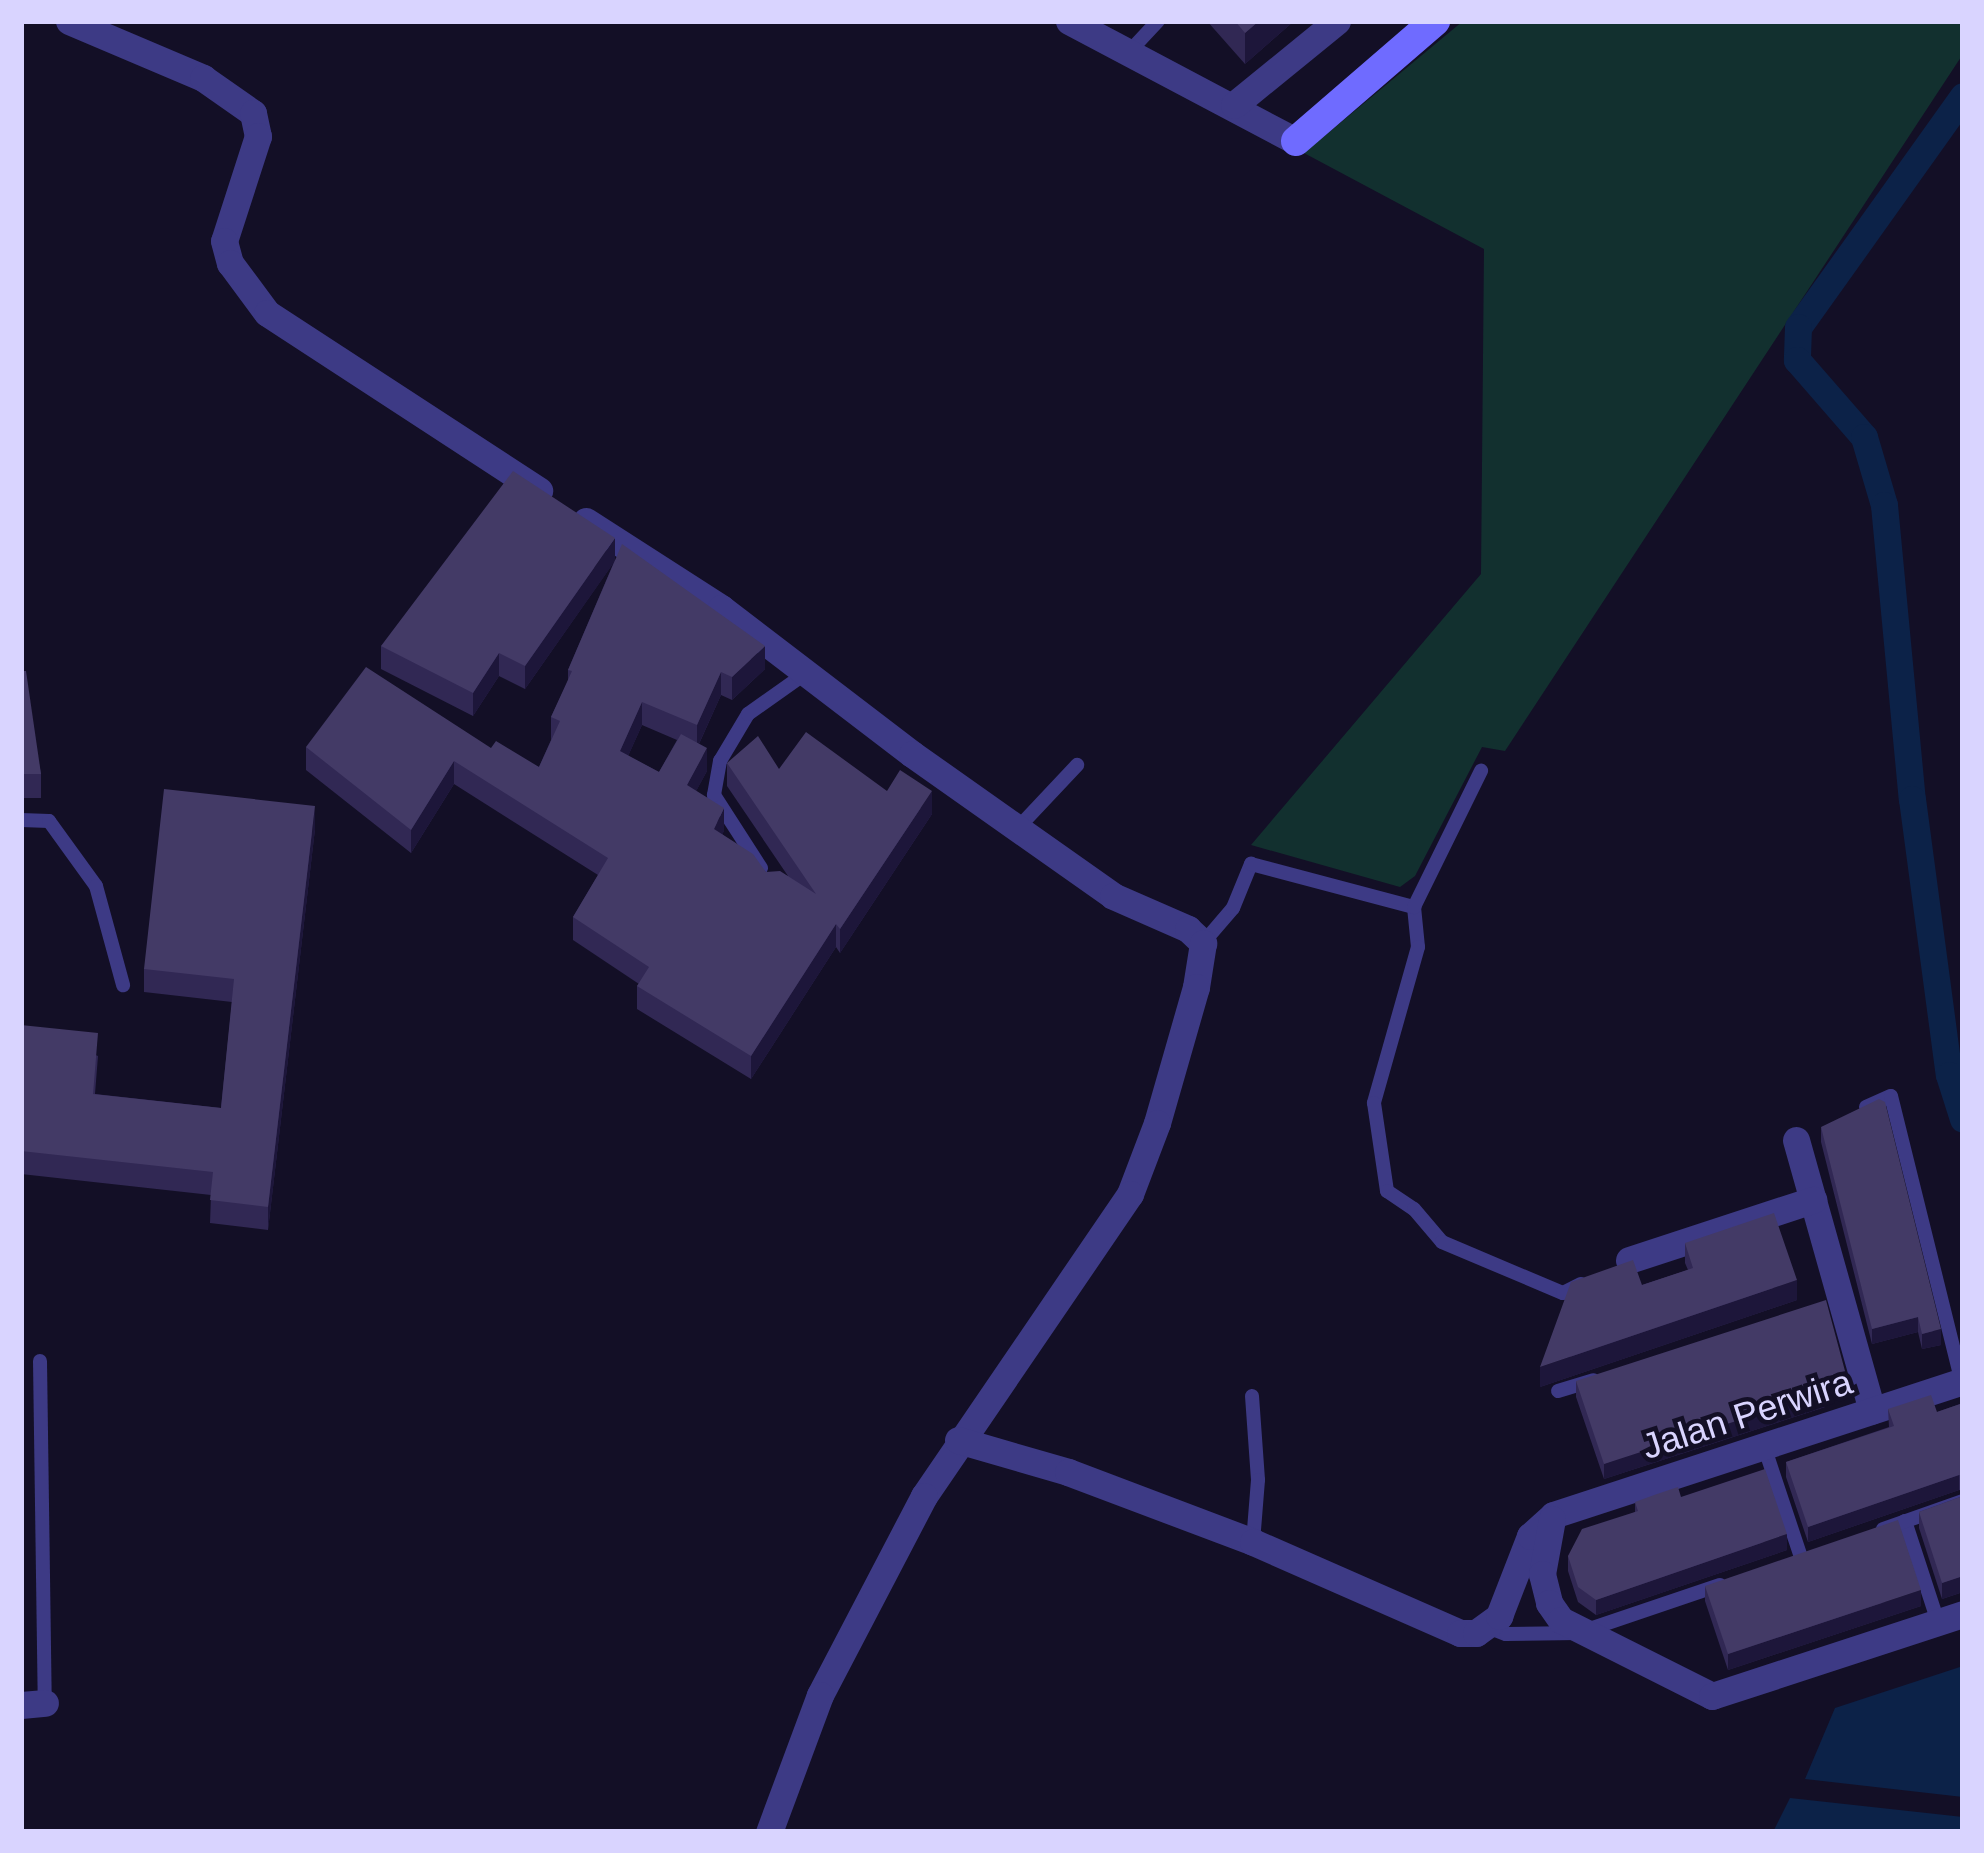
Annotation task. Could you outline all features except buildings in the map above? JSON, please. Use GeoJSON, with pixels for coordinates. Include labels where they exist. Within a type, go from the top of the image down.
{"type":"FeatureCollection","features":[{"type":"Feature","properties":{"kind":"street"},"geometry":{"type":"LineString","coordinates":[[69,21],[203,78],[254,113],[258,136],[224,241],[230,263],[267,313],[721,608],[1113,896],[1188,929],[1203,943],[1196,987],[1157,1124],[1130,1194],[958,1440],[820,1695],[769,1832]]}},
{"type":"Feature","properties":{"kind":"street"},"geometry":{"type":"LineString","coordinates":[[1069,21],[1296,141],[1435,21]]}},
{"type":"Feature","properties":{"kind":"street"},"geometry":{"type":"LineString","coordinates":[[1234,105],[1336,21]]}},
{"type":"Feature","properties":{"kind":"street"},"geometry":{"type":"LineString","coordinates":[[1805,1135],[1829,1301],[1872,1412]]}},
{"type":"Feature","properties":{"kind":"street"},"geometry":{"type":"LineString","coordinates":[[1621,1264],[1813,1200]]}},
{"type":"Feature","properties":{"kind":"street","name":"Jalan Perwira"},"geometry":{"type":"LineString","coordinates":[[1553,1516],[1963,1382]]}},
{"type":"Feature","properties":{"kind":"street"},"geometry":{"type":"LineString","coordinates":[[958,1440],[1017,1454],[1253,1542],[1460,1633],[1490,1628],[1507,1602],[1516,1562],[1530,1536],[1553,1516]]}},
{"type":"Feature","properties":{"kind":"street"},"geometry":{"type":"LineString","coordinates":[[1553,1516],[1542,1574],[1549,1603],[1578,1633],[1712,1696],[1950,1618]]}},
{"type":"Feature","properties":{"kind":"lane"},"geometry":{"type":"LineString","coordinates":[[1130,52],[1158,21]]}},
{"type":"Feature","properties":{"kind":"lane"},"geometry":{"type":"LineString","coordinates":[[772,886],[714,795],[720,761],[748,714],[806,673]]}},
{"type":"Feature","properties":{"kind":"lane"},"geometry":{"type":"LineString","coordinates":[[1017,829],[1077,765]]}},
{"type":"Feature","properties":{"kind":"lane"},"geometry":{"type":"LineString","coordinates":[[1480,771],[1414,907],[1418,947],[1374,1103],[1387,1191],[1414,1209],[1442,1242],[1563,1293],[1596,1277]]}},
{"type":"Feature","properties":{"kind":"lane"},"geometry":{"type":"LineString","coordinates":[[21,820],[49,821],[96,886],[123,985]]}},
{"type":"Feature","properties":{"kind":"lane"},"geometry":{"type":"LineString","coordinates":[[1203,943],[1233,908],[1251,865],[1414,907]]}},
{"type":"Feature","properties":{"kind":"lane"},"geometry":{"type":"LineString","coordinates":[[1853,1113],[1891,1096],[1963,1382]]}},
{"type":"Feature","properties":{"kind":"lane"},"geometry":{"type":"LineString","coordinates":[[33,1704],[40,1360]]}},
{"type":"Feature","properties":{"kind":"lane"},"geometry":{"type":"LineString","coordinates":[[1558,1391],[1601,1377]]}},
{"type":"Feature","properties":{"kind":"lane"},"geometry":{"type":"LineString","coordinates":[[1252,1396],[1258,1480],[1253,1542]]}},
{"type":"Feature","properties":{"kind":"lane"},"geometry":{"type":"LineString","coordinates":[[1764,1447],[1801,1557]]}},
{"type":"Feature","properties":{"kind":"lane"},"geometry":{"type":"LineString","coordinates":[[1864,1536],[1963,1502]]}},
{"type":"Feature","properties":{"kind":"lane"},"geometry":{"type":"LineString","coordinates":[[1905,1521],[1950,1618]]}},
{"type":"Feature","properties":{"kind":"lane"},"geometry":{"type":"LineString","coordinates":[[1778,1565],[1822,1550]]}},
{"type":"Feature","properties":{"kind":"lane"},"geometry":{"type":"LineString","coordinates":[[1490,1628],[1506,1634],[1578,1633],[1734,1580]]}},
{"type":"Feature","properties":{"kind":"green space"},"geometry":{"type":"Polygon","coordinates":[[[1463,21],[1963,21],[1963,54],[1505,751],[1482,747],[1415,876],[1400,887],[1251,845],[1481,574],[1484,249],[1304,153],[1463,21]]]}},
{"type":"Feature","properties":{"kind":"water"},"geometry":{"type":"Polygon","coordinates":[[[1963,1666],[1963,1797],[1805,1779],[1835,1708],[1963,1666]]]}},
{"type":"Feature","properties":{"kind":"water"},"geometry":{"type":"Polygon","coordinates":[[[1790,1798],[1963,1817],[1963,1832],[1773,1832],[1790,1798]]]}},
{"type":"Feature","properties":{"kind":"waterway"},"geometry":{"type":"LineString","coordinates":[[1963,96],[1798,327],[1797,360],[1864,437],[1884,505],[1912,799],[1949,1075],[1963,1119]]}}]}
